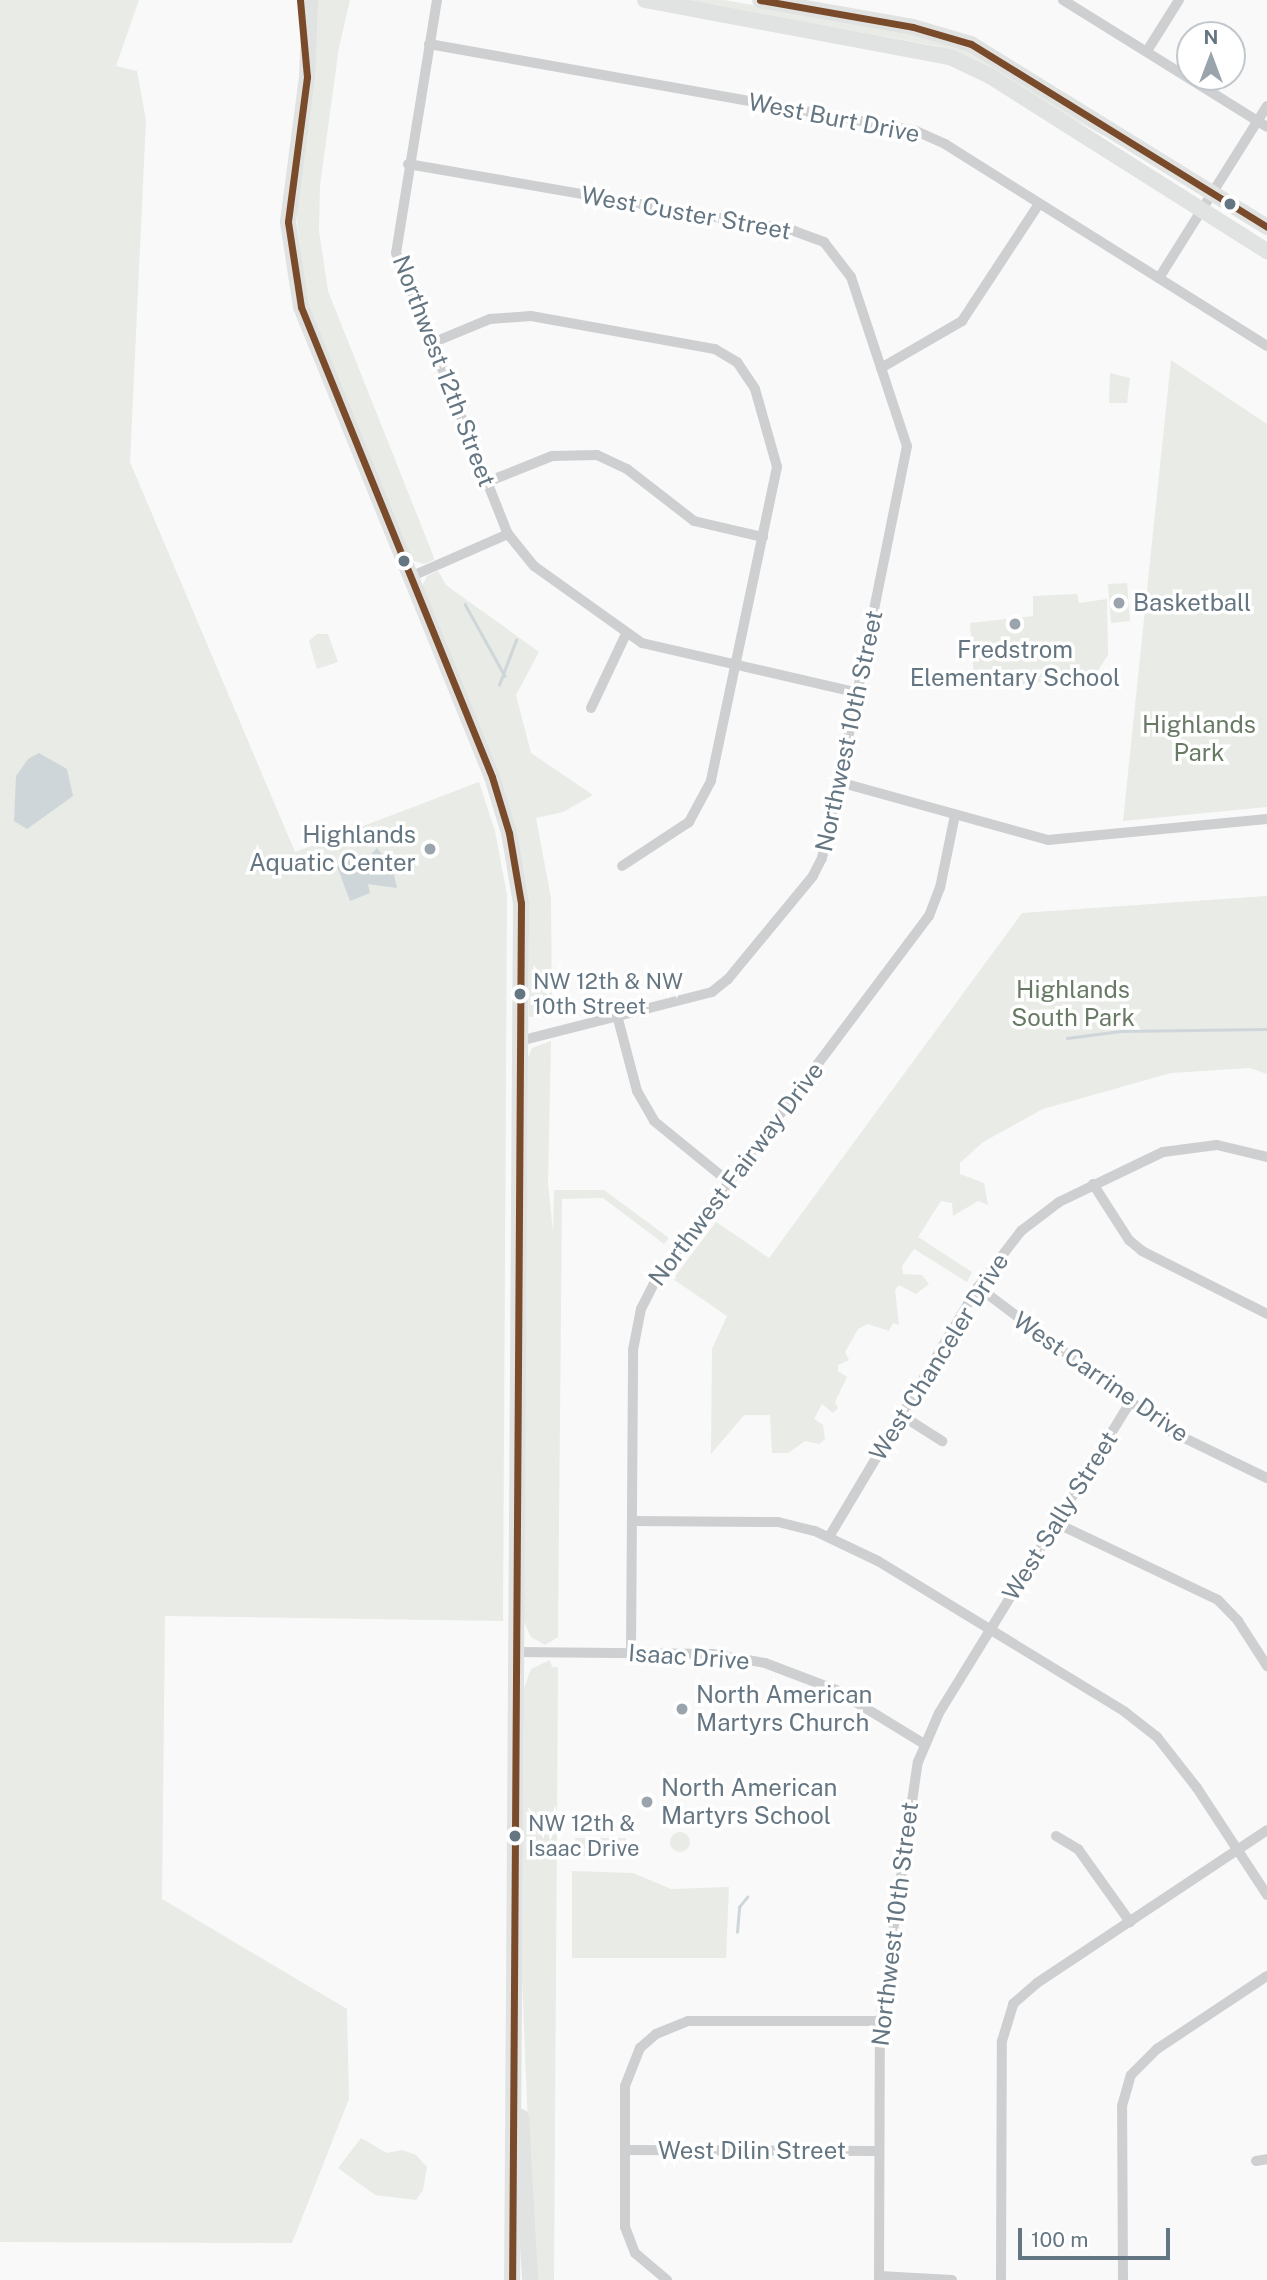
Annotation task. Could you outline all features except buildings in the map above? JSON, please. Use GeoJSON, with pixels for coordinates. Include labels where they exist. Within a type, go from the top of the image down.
{"type":"FeatureCollection","features":[{"type":"Feature","properties":{"kind":"main road"},"geometry":{"type":"LineString","coordinates":[[300,0],[306,30]]}},
{"type":"Feature","properties":{"kind":"main road"},"geometry":{"type":"LineString","coordinates":[[310,0],[306,30],[307,77],[289,198],[294,279],[313,342],[492,777],[509,833],[522,919],[512,2280]]}},
{"type":"Feature","properties":{"kind":"main road"},"geometry":{"type":"LineString","coordinates":[[645,0],[950,57],[990,76],[1267,251]]}},
{"type":"Feature","properties":{"kind":"main road"},"geometry":{"type":"LineString","coordinates":[[760,0],[924,29],[971,44],[1267,227]]}},
{"type":"Feature","properties":{"kind":"main road"},"geometry":{"type":"LineString","coordinates":[[514,2010],[530,2280]]}},
{"type":"Feature","properties":{"kind":"street","name":"Northwest 12th Street"},"geometry":{"type":"LineString","coordinates":[[437,0],[408,164],[396,253],[508,534],[534,566],[626,634],[658,649],[858,693]]}},
{"type":"Feature","properties":{"kind":"street"},"geometry":{"type":"LineString","coordinates":[[1063,0],[1262,124]]}},
{"type":"Feature","properties":{"kind":"street"},"geometry":{"type":"LineString","coordinates":[[1147,51],[1179,0]]}},
{"type":"Feature","properties":{"kind":"street","name":"West Burt Drive"},"geometry":{"type":"LineString","coordinates":[[429,44],[916,131],[945,144],[1267,346]]}},
{"type":"Feature","properties":{"kind":"street"},"geometry":{"type":"LineString","coordinates":[[1159,278],[1213,193],[1262,124],[1267,106]]}},
{"type":"Feature","properties":{"kind":"street","name":"West Custer Street"},"geometry":{"type":"LineString","coordinates":[[408,164],[810,236],[824,242],[844,262],[881,368]]}},
{"type":"Feature","properties":{"kind":"street"},"geometry":{"type":"LineString","coordinates":[[881,368],[962,321],[1039,204]]}},
{"type":"Feature","properties":{"kind":"street"},"geometry":{"type":"LineString","coordinates":[[432,343],[490,319],[521,315],[704,346],[737,362],[755,389],[776,455],[762,537],[704,801],[689,822],[622,866]]}},
{"type":"Feature","properties":{"kind":"street","name":"Northwest 10th Street"},"geometry":{"type":"LineString","coordinates":[[523,1040],[618,1019],[704,995],[728,979],[818,867],[839,782],[908,456],[881,368]]}},
{"type":"Feature","properties":{"kind":"street"},"geometry":{"type":"LineString","coordinates":[[487,482],[552,456],[597,456],[627,469],[694,522],[762,537]]}},
{"type":"Feature","properties":{"kind":"street"},"geometry":{"type":"LineString","coordinates":[[410,577],[508,534]]}},
{"type":"Feature","properties":{"kind":"street"},"geometry":{"type":"LineString","coordinates":[[591,708],[626,634]]}},
{"type":"Feature","properties":{"kind":"street"},"geometry":{"type":"LineString","coordinates":[[839,782],[1048,839],[1267,819]]}},
{"type":"Feature","properties":{"kind":"street","name":"Northwest Fairway Drive"},"geometry":{"type":"LineString","coordinates":[[631,1653],[636,1325],[657,1278],[929,916],[940,888],[955,815]]}},
{"type":"Feature","properties":{"kind":"street"},"geometry":{"type":"LineString","coordinates":[[618,1019],[637,1091],[654,1121],[730,1183]]}},
{"type":"Feature","properties":{"kind":"street","name":"West Chanceler Drive"},"geometry":{"type":"LineString","coordinates":[[829,1537],[978,1287],[1021,1231],[1059,1202],[1093,1184],[1180,1147],[1217,1145],[1267,1157]]}},
{"type":"Feature","properties":{"kind":"street"},"geometry":{"type":"LineString","coordinates":[[1093,1184],[1123,1231],[1142,1251],[1267,1314]]}},
{"type":"Feature","properties":{"kind":"street","name":"West Carrine Drive"},"geometry":{"type":"LineString","coordinates":[[978,1287],[1176,1435],[1267,1478]]}},
{"type":"Feature","properties":{"kind":"street","name":"West Sally Street"},"geometry":{"type":"LineString","coordinates":[[989,1629],[1130,1402]]}},
{"type":"Feature","properties":{"kind":"street"},"geometry":{"type":"LineString","coordinates":[[901,1415],[942,1441]]}},
{"type":"Feature","properties":{"kind":"street"},"geometry":{"type":"LineString","coordinates":[[632,1521],[778,1522],[829,1537],[989,1629],[1125,1712],[1157,1737],[1267,1895]]}},
{"type":"Feature","properties":{"kind":"street"},"geometry":{"type":"LineString","coordinates":[[1056,1523],[1218,1600],[1238,1622],[1267,1666]]}},
{"type":"Feature","properties":{"kind":"street","name":"Northwest 10th Street"},"geometry":{"type":"LineString","coordinates":[[879,2278],[880,2021],[911,1791],[924,1744],[989,1629]]}},
{"type":"Feature","properties":{"kind":"street","name":"Isaac Drive"},"geometry":{"type":"LineString","coordinates":[[517,1652],[726,1656],[790,1670],[836,1690],[924,1744]]}},
{"type":"Feature","properties":{"kind":"street"},"geometry":{"type":"LineString","coordinates":[[1001,2280],[1002,2041],[1013,2004],[1037,1983],[1267,1830]]}},
{"type":"Feature","properties":{"kind":"street"},"geometry":{"type":"LineString","coordinates":[[1056,1836],[1078,1849],[1130,1922]]}},
{"type":"Feature","properties":{"kind":"street"},"geometry":{"type":"LineString","coordinates":[[1123,2280],[1122,2106],[1131,2075],[1157,2049],[1267,1976]]}},
{"type":"Feature","properties":{"kind":"street"},"geometry":{"type":"LineString","coordinates":[[667,2280],[643,2263],[625,2227],[626,2077],[645,2042],[678,2023],[699,2020],[880,2021]]}},
{"type":"Feature","properties":{"kind":"street","name":"West Dilin Street"},"geometry":{"type":"LineString","coordinates":[[625,2150],[879,2151]]}},
{"type":"Feature","properties":{"kind":"street"},"geometry":{"type":"LineString","coordinates":[[879,2278],[952,2280]]}},
{"type":"Feature","properties":{"kind":"green space"},"geometry":{"type":"Polygon","coordinates":[[[0,0],[139,0],[116,66],[137,71],[146,120],[130,462],[295,852],[479,782],[495,831],[507,895],[503,1621],[165,1616],[162,1899],[347,2009],[349,2099],[292,2243],[0,2242],[0,0]]]}},
{"type":"Feature","properties":{"kind":"green space"},"geometry":{"type":"Polygon","coordinates":[[[315,0],[350,0],[339,47],[320,186],[319,231],[328,291],[433,555],[434,560],[424,564],[410,560],[306,300],[296,213],[315,0]]]}},
{"type":"Feature","properties":{"kind":"green space"},"geometry":{"type":"Polygon","coordinates":[[[683,0],[724,0],[920,34],[969,50],[1106,137],[937,46],[683,0]]]}},
{"type":"Feature","properties":{"kind":"green space","name":"Highlands Park"},"geometry":{"type":"Polygon","coordinates":[[[1171,360],[1267,424],[1267,807],[1123,821],[1171,360]]]}},
{"type":"Feature","properties":{"kind":"green space"},"geometry":{"type":"Polygon","coordinates":[[[1110,373],[1130,378],[1127,403],[1109,403],[1110,373]]]}},
{"type":"Feature","properties":{"kind":"green space"},"geometry":{"type":"Polygon","coordinates":[[[438,571],[446,585],[539,652],[516,695],[531,753],[593,795],[563,812],[536,818],[551,898],[552,1017],[529,1017],[528,912],[422,586],[427,576],[438,571]]]}},
{"type":"Feature","properties":{"kind":"green space","name":"Basketball"},"geometry":{"type":"Polygon","coordinates":[[[1127,583],[1130,621],[1111,623],[1108,584],[1127,583]]]}},
{"type":"Feature","properties":{"kind":"green space"},"geometry":{"type":"Polygon","coordinates":[[[1077,594],[1079,603],[1107,599],[1108,655],[1097,672],[999,689],[974,679],[970,623],[1033,616],[1033,596],[1077,594]]]}},
{"type":"Feature","properties":{"kind":"green space"},"geometry":{"type":"Polygon","coordinates":[[[317,634],[328,634],[338,662],[317,669],[309,641],[317,634]]]}},
{"type":"Feature","properties":{"kind":"green space","name":"Highlands South Park"},"geometry":{"type":"Polygon","coordinates":[[[1267,896],[1267,1074],[1250,1068],[1171,1073],[1043,1109],[983,1142],[960,1163],[960,1174],[984,1183],[988,1205],[978,1201],[953,1216],[952,1203],[941,1201],[918,1237],[972,1272],[967,1282],[914,1249],[902,1266],[903,1274],[922,1275],[929,1284],[916,1294],[899,1285],[895,1290],[899,1325],[893,1323],[889,1331],[868,1324],[858,1329],[845,1352],[849,1360],[838,1365],[838,1371],[847,1377],[835,1402],[838,1408],[833,1413],[822,1404],[814,1419],[823,1425],[825,1439],[819,1444],[805,1441],[788,1453],[772,1453],[770,1415],[744,1415],[711,1454],[712,1349],[727,1316],[673,1279],[716,1222],[769,1258],[1022,913],[1267,896]]]}},
{"type":"Feature","properties":{"kind":"green space"},"geometry":{"type":"Polygon","coordinates":[[[551,1041],[548,1183],[553,1232],[554,1190],[604,1190],[669,1238],[664,1244],[603,1198],[562,1199],[558,1637],[545,1645],[531,1637],[524,1622],[528,1058],[532,1048],[551,1041]]]}},
{"type":"Feature","properties":{"kind":"green space"},"geometry":{"type":"Polygon","coordinates":[[[550,1660],[552,1667],[558,1667],[554,2280],[534,2280],[522,1976],[524,1688],[531,1669],[550,1660]]]}},
{"type":"Feature","properties":{"kind":"green space"},"geometry":{"type":"Polygon","coordinates":[[[680,1832],[687,1835],[690,1842],[687,1849],[680,1852],[673,1849],[670,1842],[673,1835],[680,1832]]]}},
{"type":"Feature","properties":{"kind":"green space"},"geometry":{"type":"Polygon","coordinates":[[[575,1838],[626,1838],[626,1856],[575,1856],[575,1838]]]}},
{"type":"Feature","properties":{"kind":"green space"},"geometry":{"type":"Polygon","coordinates":[[[572,1871],[633,1873],[671,1889],[729,1887],[726,1958],[572,1958],[572,1871]]]}},
{"type":"Feature","properties":{"kind":"green space"},"geometry":{"type":"Polygon","coordinates":[[[361,2138],[387,2153],[402,2150],[416,2155],[427,2167],[423,2190],[416,2200],[375,2195],[338,2168],[361,2138]]]}},
{"type":"Feature","properties":{"kind":"shaded area"},"geometry":{"type":"Polygon","coordinates":[[[39,753],[67,769],[73,796],[27,829],[14,821],[16,776],[28,759],[39,753]]]}},
{"type":"Feature","properties":{"kind":"shaded area"},"geometry":{"type":"Polygon","coordinates":[[[377,848],[392,867],[397,888],[368,884],[370,893],[350,901],[337,866],[356,858],[361,865],[377,848]]]}},
{"type":"Feature","properties":{"kind":"waterway"},"geometry":{"type":"LineString","coordinates":[[465,604],[505,676]]}},
{"type":"Feature","properties":{"kind":"waterway"},"geometry":{"type":"LineString","coordinates":[[499,685],[516,640]]}},
{"type":"Feature","properties":{"kind":"waterway"},"geometry":{"type":"LineString","coordinates":[[1067,1038],[1121,1031],[1267,1029]]}},
{"type":"Feature","properties":{"kind":"waterway"},"geometry":{"type":"LineString","coordinates":[[737,1932],[739,1907],[747,1897]]}},
{"type":"Feature","properties":{"kind":"transit line"},"geometry":{"type":"LineString","coordinates":[[300,0],[307,77],[288,222],[301,307],[492,777],[509,833],[521,903],[512,2280]]}},
{"type":"Feature","properties":{"kind":"transit line"},"geometry":{"type":"LineString","coordinates":[[760,0],[913,27],[971,44],[1267,227]]}},
{"type":"Feature","properties":{"kind":"place","name":"Basketball"},"geometry":{"type":"Point","coordinates":[1119,603]}},
{"type":"Feature","properties":{"kind":"place","name":"Fredstrom Elementary School"},"geometry":{"type":"Point","coordinates":[1015,624]}},
{"type":"Feature","properties":{"kind":"place","name":"Highlands Aquatic Center"},"geometry":{"type":"Point","coordinates":[430,849]}},
{"type":"Feature","properties":{"kind":"place","name":"NW 12th & NW 10th Street"},"geometry":{"type":"Point","coordinates":[520,994]}},
{"type":"Feature","properties":{"kind":"place","name":"North American Martyrs Church"},"geometry":{"type":"Point","coordinates":[682,1709]}},
{"type":"Feature","properties":{"kind":"place","name":"North American Martyrs School"},"geometry":{"type":"Point","coordinates":[647,1802]}},
{"type":"Feature","properties":{"kind":"place","name":"NW 12th & Isaac Drive"},"geometry":{"type":"Point","coordinates":[515,1836]}}]}
